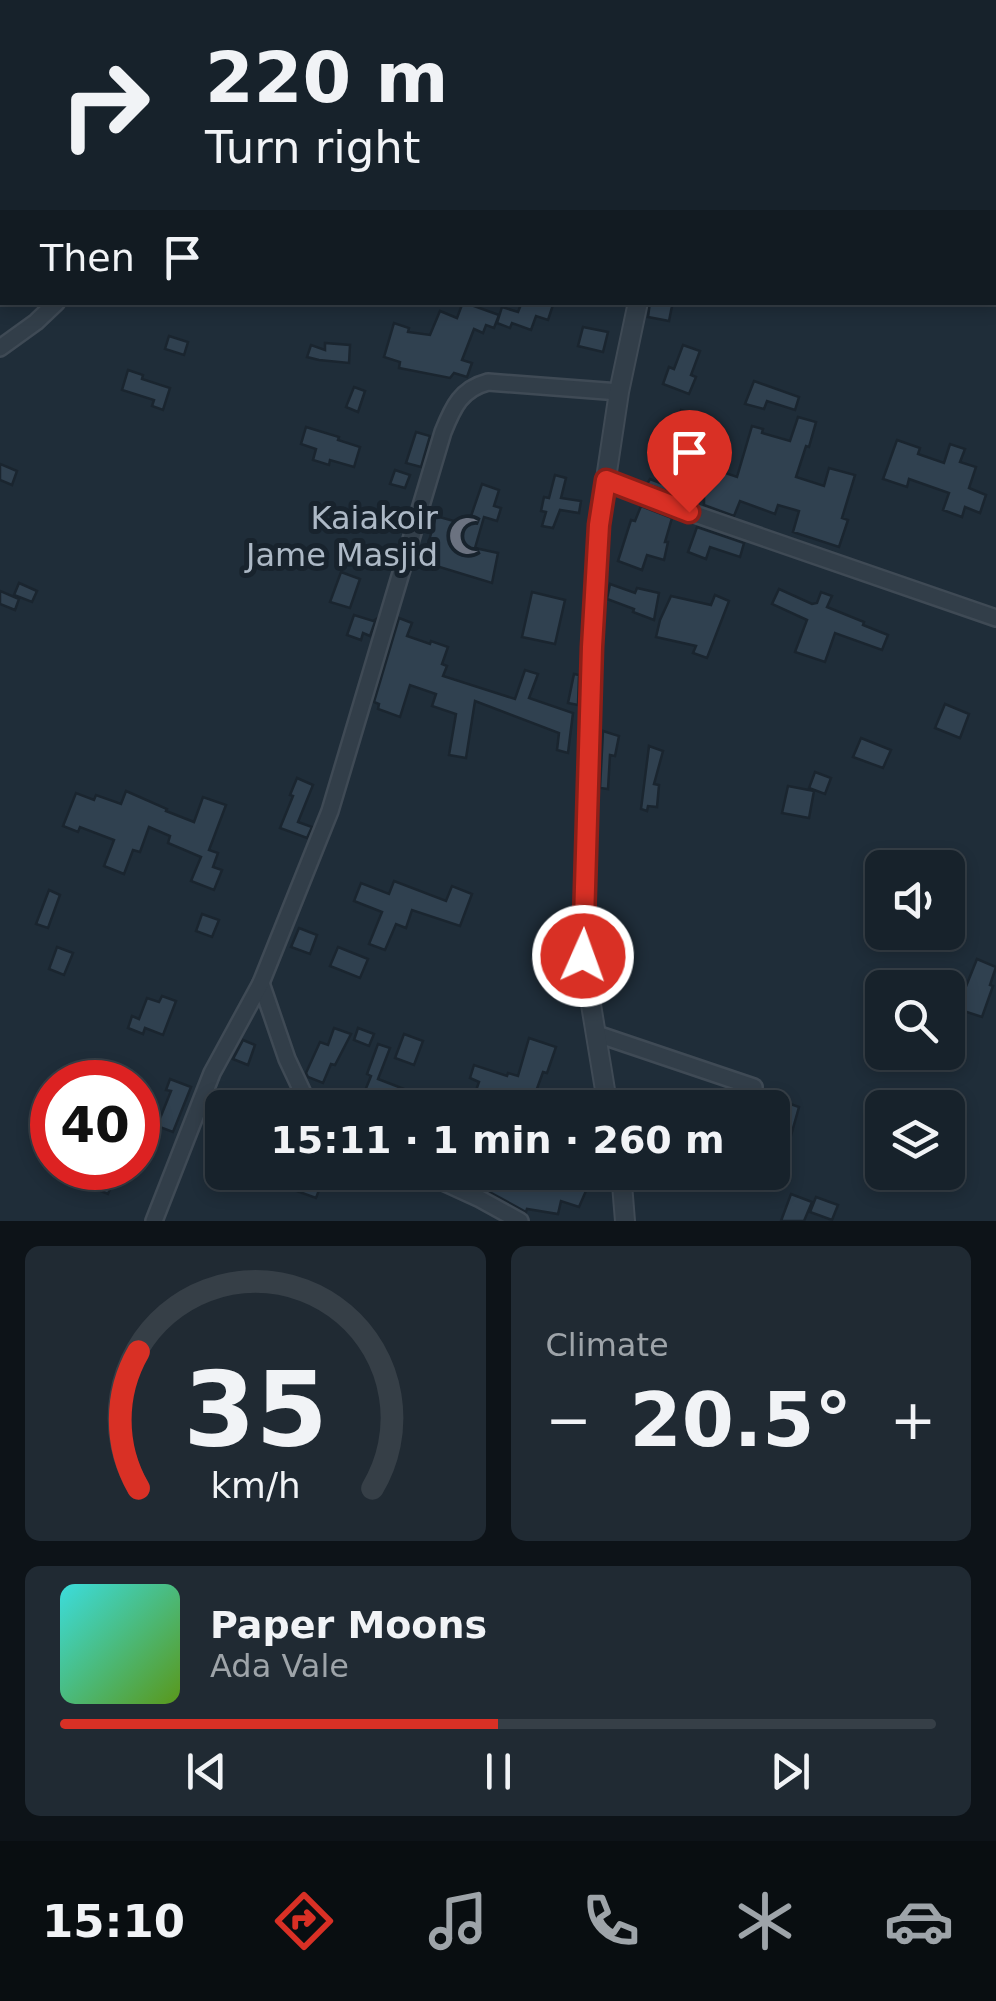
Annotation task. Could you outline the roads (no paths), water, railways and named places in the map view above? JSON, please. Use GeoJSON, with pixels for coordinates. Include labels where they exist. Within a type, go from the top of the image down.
{"type":"FeatureCollection","features":[{"type":"Feature","properties":{"kind":"street"},"geometry":{"type":"LineString","coordinates":[[0,348],[53,305]]}},
{"type":"Feature","properties":{"kind":"street"},"geometry":{"type":"LineString","coordinates":[[605,1090],[583,956],[592,647],[599,525],[619,392],[637,305]]}},
{"type":"Feature","properties":{"kind":"street"},"geometry":{"type":"LineString","coordinates":[[154,1221],[212,1072],[261,983],[330,811],[454,406],[475,385],[488,382],[619,392]]}},
{"type":"Feature","properties":{"kind":"street"},"geometry":{"type":"LineString","coordinates":[[606,480],[996,618]]}},
{"type":"Feature","properties":{"kind":"street"},"geometry":{"type":"LineString","coordinates":[[261,983],[302,1090]]}},
{"type":"Feature","properties":{"kind":"street"},"geometry":{"type":"LineString","coordinates":[[597,1034],[754,1087]]}},
{"type":"Feature","properties":{"kind":"street"},"geometry":{"type":"LineString","coordinates":[[462,1190],[520,1221]]}},
{"type":"Feature","properties":{"kind":"street"},"geometry":{"type":"LineString","coordinates":[[622,1190],[625,1221]]}},
{"type":"Feature","properties":{"kind":"place","name":"Kaiakoir Jame Masjid"},"geometry":{"type":"Point","coordinates":[468,536]}}]}
